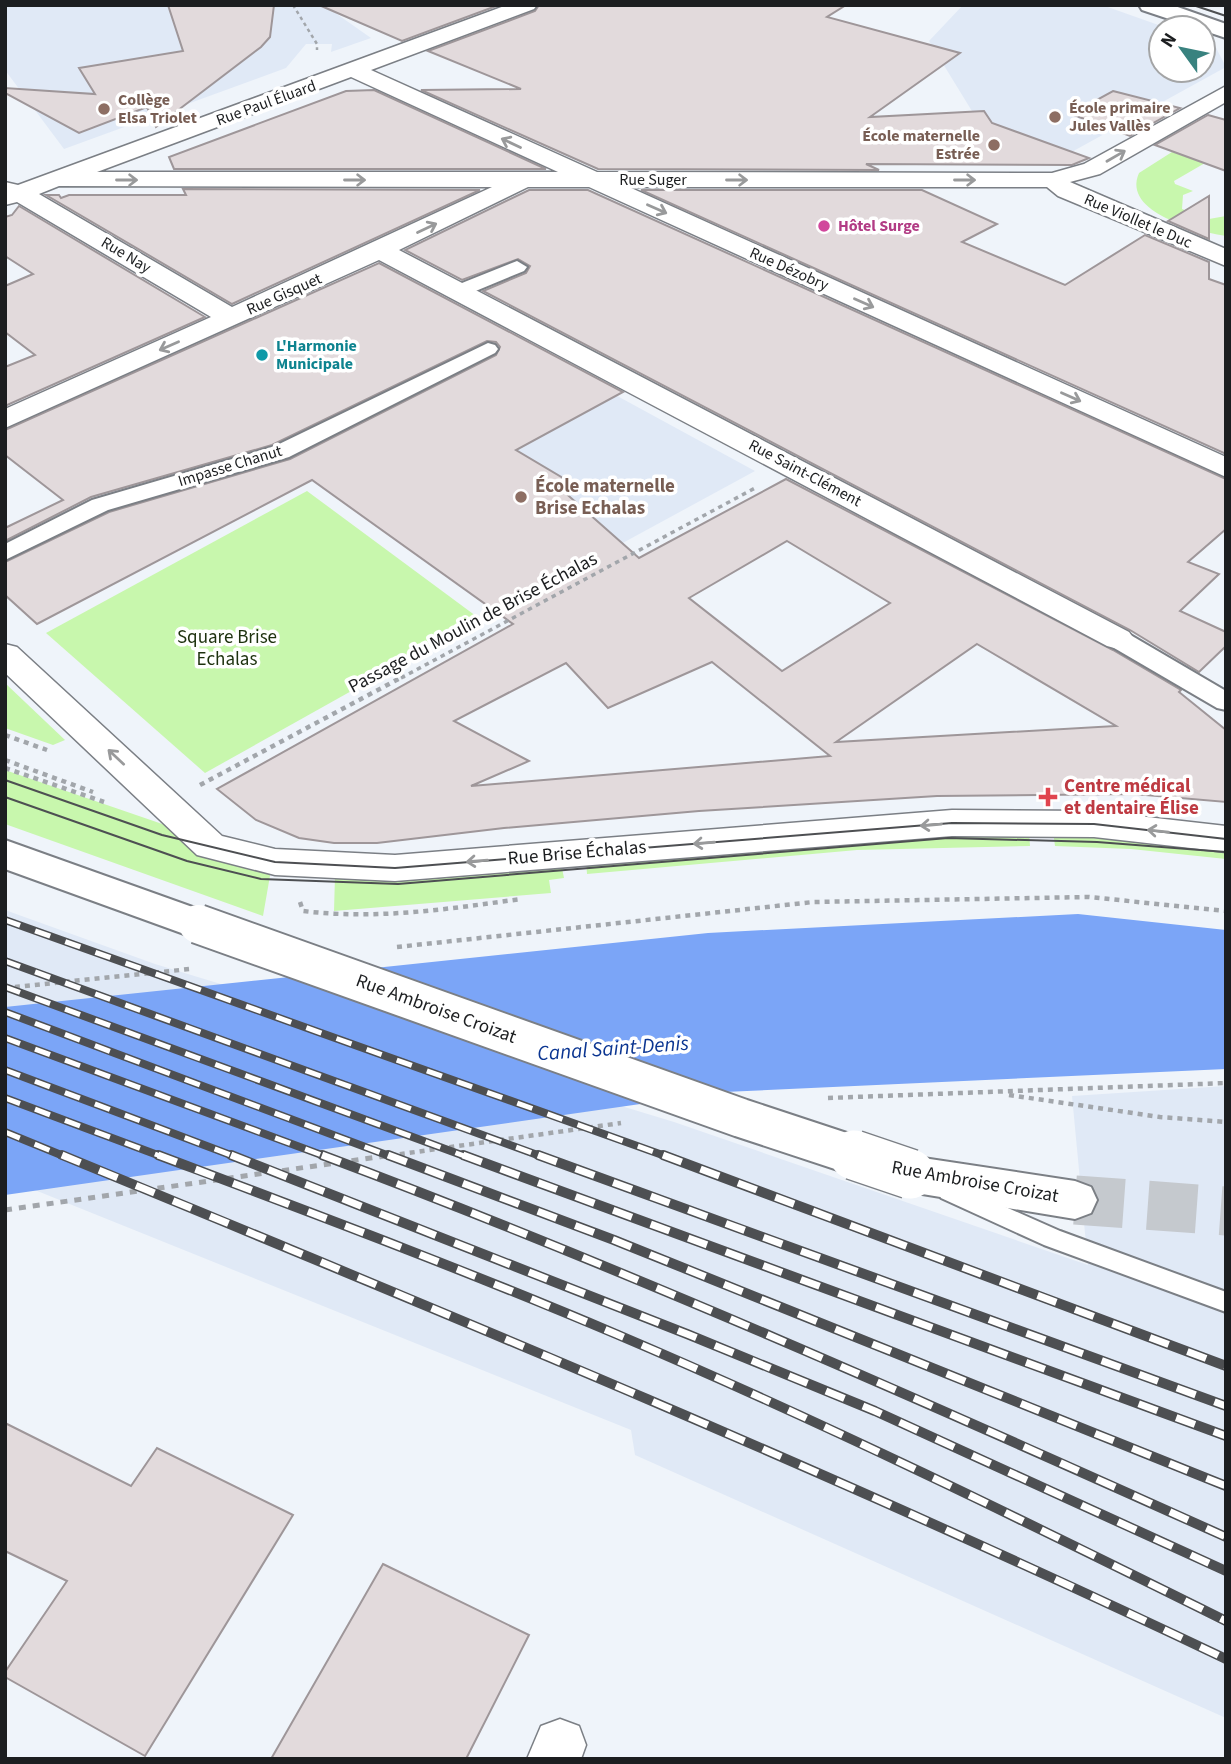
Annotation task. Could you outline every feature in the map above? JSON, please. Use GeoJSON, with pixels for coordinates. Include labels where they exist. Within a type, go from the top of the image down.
{"type":"FeatureCollection","features":[{"type":"Feature","properties":{"kind":"main road"},"geometry":{"type":"LineString","coordinates":[[1150,5],[1226,31]]}},
{"type":"Feature","properties":{"kind":"main road","name":"Rue Ambroise Croizat"},"geometry":{"type":"LineString","coordinates":[[5,854],[741,1118],[910,1174],[1075,1200]]}},
{"type":"Feature","properties":{"kind":"street","name":"Rue Paul Éluard"},"geometry":{"type":"LineString","coordinates":[[10,193],[59,179],[527,5]]}},
{"type":"Feature","properties":{"kind":"street","name":"Rue Dézobry"},"geometry":{"type":"LineString","coordinates":[[353,70],[1226,468]]}},
{"type":"Feature","properties":{"kind":"street","name":"Rue Suger"},"geometry":{"type":"LineString","coordinates":[[59,179],[1053,180],[1092,169],[1226,93]]}},
{"type":"Feature","properties":{"kind":"street","name":"Rue Gisquet"},"geometry":{"type":"LineString","coordinates":[[5,419],[232,318],[560,166]]}},
{"type":"Feature","properties":{"kind":"street","name":"Rue Viollet le Duc"},"geometry":{"type":"LineString","coordinates":[[1053,180],[1066,191],[1226,258]]}},
{"type":"Feature","properties":{"kind":"street","name":"Rue Nay"},"geometry":{"type":"LineString","coordinates":[[10,193],[232,318]]}},
{"type":"Feature","properties":{"kind":"street","name":"Rue Saint-Clément"},"geometry":{"type":"LineString","coordinates":[[380,250],[1118,639],[1226,702]]}},
{"type":"Feature","properties":{"kind":"street"},"geometry":{"type":"LineString","coordinates":[[459,291],[517,267]]}},
{"type":"Feature","properties":{"kind":"street","name":"Impasse Chanut"},"geometry":{"type":"LineString","coordinates":[[5,553],[100,505],[281,452],[488,349]]}},
{"type":"Feature","properties":{"kind":"street","name":"Rue Brise Échalas"},"geometry":{"type":"LineString","coordinates":[[5,654],[210,846],[275,862],[395,868],[953,824],[1094,824],[1226,839]]}},
{"type":"Feature","properties":{"kind":"lane"},"geometry":{"type":"LineString","coordinates":[[910,1174],[1052,1238],[1226,1302]]}},
{"type":"Feature","properties":{"kind":"path"},"geometry":{"type":"LineString","coordinates":[[293,5],[317,44]]}},
{"type":"Feature","properties":{"kind":"path","name":"Passage du Moulin de Brise Échalas"},"geometry":{"type":"LineString","coordinates":[[166,803],[794,467]]}},
{"type":"Feature","properties":{"kind":"path"},"geometry":{"type":"LineString","coordinates":[[5,760],[148,812],[166,803]]}},
{"type":"Feature","properties":{"kind":"path"},"geometry":{"type":"LineString","coordinates":[[386,948],[813,902],[1089,897],[1226,911]]}},
{"type":"Feature","properties":{"kind":"path"},"geometry":{"type":"LineString","coordinates":[[5,988],[197,968]]}},
{"type":"Feature","properties":{"kind":"path"},"geometry":{"type":"LineString","coordinates":[[824,1098],[998,1094],[1226,1083]]}},
{"type":"Feature","properties":{"kind":"path"},"geometry":{"type":"LineString","coordinates":[[998,1094],[1160,1117],[1226,1122]]}},
{"type":"Feature","properties":{"kind":"path"},"geometry":{"type":"LineString","coordinates":[[5,1210],[634,1121]]}},
{"type":"Feature","properties":{"kind":"shaded area","name":"Collège Elsa Triolet"},"geometry":{"type":"Polygon","coordinates":[[[5,5],[324,5],[371,38],[331,52],[332,44],[306,44],[286,68],[64,149],[5,70],[5,5]]]}},
{"type":"Feature","properties":{"kind":"shaded area","name":"École primaire Jules Vallès"},"geometry":{"type":"Polygon","coordinates":[[[963,5],[1102,5],[1147,21],[1147,84],[1195,84],[1048,165],[1005,165],[929,41],[963,5]]]}},
{"type":"Feature","properties":{"kind":"shaded area","name":"École primaire Jules Vallès"},"geometry":{"type":"Polygon","coordinates":[[[1217,50],[1226,67],[1217,72],[1217,50]]]}},
{"type":"Feature","properties":{"kind":"shaded area","name":"École maternelle Brise Echalas"},"geometry":{"type":"Polygon","coordinates":[[[564,367],[755,471],[608,551],[450,577],[314,481],[461,406],[564,367]]]}},
{"type":"Feature","properties":{"kind":"shaded area"},"geometry":{"type":"Polygon","coordinates":[[[5,910],[155,964],[674,1122],[1088,1265],[1072,1096],[1226,1086],[1226,1718],[635,1455],[631,1430],[5,1178],[5,910]]]}},
{"type":"Feature","properties":{"kind":"green space"},"geometry":{"type":"Polygon","coordinates":[[[1172,152],[1205,163],[1174,181],[1175,184],[1193,191],[1183,195],[1182,209],[1209,219],[1226,216],[1226,236],[1182,225],[1166,218],[1141,199],[1137,187],[1139,173],[1172,152]]]}},
{"type":"Feature","properties":{"kind":"green space","name":"Square Brise Echalas"},"geometry":{"type":"Polygon","coordinates":[[[307,491],[480,619],[205,773],[46,633],[307,491]]]}},
{"type":"Feature","properties":{"kind":"green space"},"geometry":{"type":"Polygon","coordinates":[[[5,683],[65,740],[53,745],[5,728],[5,683]]]}},
{"type":"Feature","properties":{"kind":"green space"},"geometry":{"type":"Polygon","coordinates":[[[5,770],[171,827],[202,857],[271,870],[263,916],[5,824],[5,770]]]}},
{"type":"Feature","properties":{"kind":"green space"},"geometry":{"type":"Polygon","coordinates":[[[1053,831],[1226,847],[1226,859],[1131,849],[1055,846],[1053,831]]]}},
{"type":"Feature","properties":{"kind":"green space"},"geometry":{"type":"Polygon","coordinates":[[[1029,832],[1030,846],[857,850],[587,874],[586,859],[765,844],[1029,832]]]}},
{"type":"Feature","properties":{"kind":"green space"},"geometry":{"type":"Polygon","coordinates":[[[561,863],[564,878],[549,880],[551,893],[334,911],[335,876],[561,863]]]}},
{"type":"Feature","properties":{"kind":"water","name":"Canal Saint-Denis"},"geometry":{"type":"Polygon","coordinates":[[[1078,914],[1226,930],[1226,1069],[724,1092],[5,1195],[5,1007],[708,933],[1078,914]]]}},
{"type":"Feature","properties":{"kind":"building"},"geometry":{"type":"Polygon","coordinates":[[[168,5],[274,5],[270,37],[261,47],[156,127],[147,107],[79,133],[5,93],[5,88],[95,94],[79,68],[183,51],[168,5]]]}},
{"type":"Feature","properties":{"kind":"building"},"geometry":{"type":"Polygon","coordinates":[[[319,5],[499,5],[402,41],[319,5]]]}},
{"type":"Feature","properties":{"kind":"building"},"geometry":{"type":"Polygon","coordinates":[[[539,5],[846,5],[827,17],[960,53],[870,117],[984,111],[992,123],[1089,158],[1072,165],[866,164],[879,170],[598,169],[421,90],[521,89],[428,51],[535,11],[539,5]]]}},
{"type":"Feature","properties":{"kind":"building"},"geometry":{"type":"Polygon","coordinates":[[[374,90],[546,169],[174,169],[169,157],[346,91],[374,90]]]}},
{"type":"Feature","properties":{"kind":"building"},"geometry":{"type":"Polygon","coordinates":[[[1113,91],[1180,108],[1130,136],[1071,114],[1113,91]]]}},
{"type":"Feature","properties":{"kind":"building"},"geometry":{"type":"Polygon","coordinates":[[[1208,115],[1226,120],[1226,171],[1155,145],[1208,115]]]}},
{"type":"Feature","properties":{"kind":"building"},"geometry":{"type":"Polygon","coordinates":[[[183,189],[480,190],[232,304],[46,195],[59,195],[61,198],[69,195],[186,195],[183,189]]]}},
{"type":"Feature","properties":{"kind":"building"},"geometry":{"type":"Polygon","coordinates":[[[529,190],[588,190],[1226,479],[1226,529],[1188,562],[1219,574],[1180,611],[1226,632],[1226,646],[1199,672],[1130,630],[483,291],[526,273],[530,266],[518,259],[462,280],[405,250],[529,190]]]}},
{"type":"Feature","properties":{"kind":"building"},"geometry":{"type":"Polygon","coordinates":[[[641,190],[922,190],[997,224],[962,242],[1065,285],[1145,235],[1209,262],[1209,279],[1226,285],[1226,454],[641,190]]]}},
{"type":"Feature","properties":{"kind":"building"},"geometry":{"type":"Polygon","coordinates":[[[1209,196],[1209,239],[1168,221],[1209,196]]]}},
{"type":"Feature","properties":{"kind":"building"},"geometry":{"type":"Polygon","coordinates":[[[19,206],[205,317],[5,406],[5,367],[35,355],[5,332],[5,286],[33,274],[5,256],[5,217],[12,215],[19,206]]]}},
{"type":"Feature","properties":{"kind":"building"},"geometry":{"type":"Polygon","coordinates":[[[379,263],[623,392],[516,450],[573,484],[562,490],[639,558],[786,479],[1113,650],[1181,690],[1179,692],[1226,730],[1226,802],[1134,794],[937,796],[699,811],[504,828],[377,843],[334,843],[299,838],[256,820],[217,789],[513,624],[312,480],[37,624],[5,595],[5,562],[109,512],[290,459],[496,355],[500,347],[496,342],[487,341],[272,445],[91,497],[5,541],[5,528],[63,500],[5,455],[5,430],[379,263]],[[787,541],[689,598],[782,671],[890,603],[787,541]],[[977,644],[836,742],[1116,726],[977,644]],[[712,662],[608,708],[566,663],[454,721],[529,761],[471,786],[830,756],[712,662]]]}},
{"type":"Feature","properties":{"kind":"building"},"geometry":{"type":"Polygon","coordinates":[[[5,1423],[131,1486],[157,1448],[293,1515],[145,1756],[5,1677],[5,1672],[67,1581],[5,1551],[5,1423]]]}},
{"type":"Feature","properties":{"kind":"building"},"geometry":{"type":"Polygon","coordinates":[[[383,1564],[529,1635],[466,1759],[271,1759],[383,1564]]]}},
{"type":"Feature","properties":{"kind":"tunnel"},"geometry":{"type":"LineString","coordinates":[[1075,1200],[1226,1211]]}},
{"type":"Feature","properties":{"kind":"tram line"},"geometry":{"type":"LineString","coordinates":[[1193,5],[1226,16]]}},
{"type":"Feature","properties":{"kind":"tram line"},"geometry":{"type":"LineString","coordinates":[[5,780],[162,835],[275,862],[395,868],[952,823],[1094,824],[1226,839]]}},
{"type":"Feature","properties":{"kind":"tram line"},"geometry":{"type":"LineString","coordinates":[[5,797],[187,861],[261,879],[398,884],[948,838],[1097,842],[1226,852]]}},
{"type":"Feature","properties":{"kind":"railway"},"geometry":{"type":"LineString","coordinates":[[5,920],[668,1157]]}},
{"type":"Feature","properties":{"kind":"railway"},"geometry":{"type":"LineString","coordinates":[[5,961],[543,1157]]}},
{"type":"Feature","properties":{"kind":"railway"},"geometry":{"type":"LineString","coordinates":[[5,987],[467,1157]]}},
{"type":"Feature","properties":{"kind":"railway"},"geometry":{"type":"LineString","coordinates":[[5,1012],[392,1157]]}},
{"type":"Feature","properties":{"kind":"railway"},"geometry":{"type":"LineString","coordinates":[[5,1038],[327,1157]]}},
{"type":"Feature","properties":{"kind":"railway"},"geometry":{"type":"LineString","coordinates":[[5,1070],[236,1157]]}},
{"type":"Feature","properties":{"kind":"railway"},"geometry":{"type":"LineString","coordinates":[[5,1098],[163,1157]]}},
{"type":"Feature","properties":{"kind":"railway"},"geometry":{"type":"LineString","coordinates":[[5,1132],[66,1157]]}},
{"type":"Feature","properties":{"kind":"railway"},"geometry":{"type":"LineString","coordinates":[[62,1155],[501,1337],[793,1462],[1226,1659]]}},
{"type":"Feature","properties":{"kind":"railway"},"geometry":{"type":"LineString","coordinates":[[158,1155],[559,1310],[693,1367],[923,1473],[1226,1621]]}},
{"type":"Feature","properties":{"kind":"railway"},"geometry":{"type":"LineString","coordinates":[[231,1155],[687,1334],[875,1411],[1226,1571]]}},
{"type":"Feature","properties":{"kind":"railway"},"geometry":{"type":"LineString","coordinates":[[322,1155],[664,1291],[1226,1537]]}},
{"type":"Feature","properties":{"kind":"railway"},"geometry":{"type":"LineString","coordinates":[[388,1155],[614,1240],[1226,1486]]}},
{"type":"Feature","properties":{"kind":"railway"},"geometry":{"type":"LineString","coordinates":[[463,1155],[1226,1436]]}},
{"type":"Feature","properties":{"kind":"railway"},"geometry":{"type":"LineString","coordinates":[[538,1155],[1226,1406]]}},
{"type":"Feature","properties":{"kind":"railway"},"geometry":{"type":"LineString","coordinates":[[663,1155],[1226,1366]]}},
{"type":"Feature","properties":{"kind":"place","name":"Collège Elsa Triolet"},"geometry":{"type":"Point","coordinates":[104,109]}},
{"type":"Feature","properties":{"kind":"place","name":"École primaire Jules Vallès"},"geometry":{"type":"Point","coordinates":[1055,117]}},
{"type":"Feature","properties":{"kind":"place","name":"École maternelle Estrée"},"geometry":{"type":"Point","coordinates":[994,145]}},
{"type":"Feature","properties":{"kind":"place","name":"Hôtel Surge"},"geometry":{"type":"Point","coordinates":[824,226]}},
{"type":"Feature","properties":{"kind":"place","name":"L'Harmonie Municipale"},"geometry":{"type":"Point","coordinates":[262,355]}},
{"type":"Feature","properties":{"kind":"place","name":"École maternelle Brise Echalas"},"geometry":{"type":"Point","coordinates":[521,497]}},
{"type":"Feature","properties":{"kind":"place","name":"Centre médical et dentaire Élise"},"geometry":{"type":"Point","coordinates":[1048,797]}}]}
